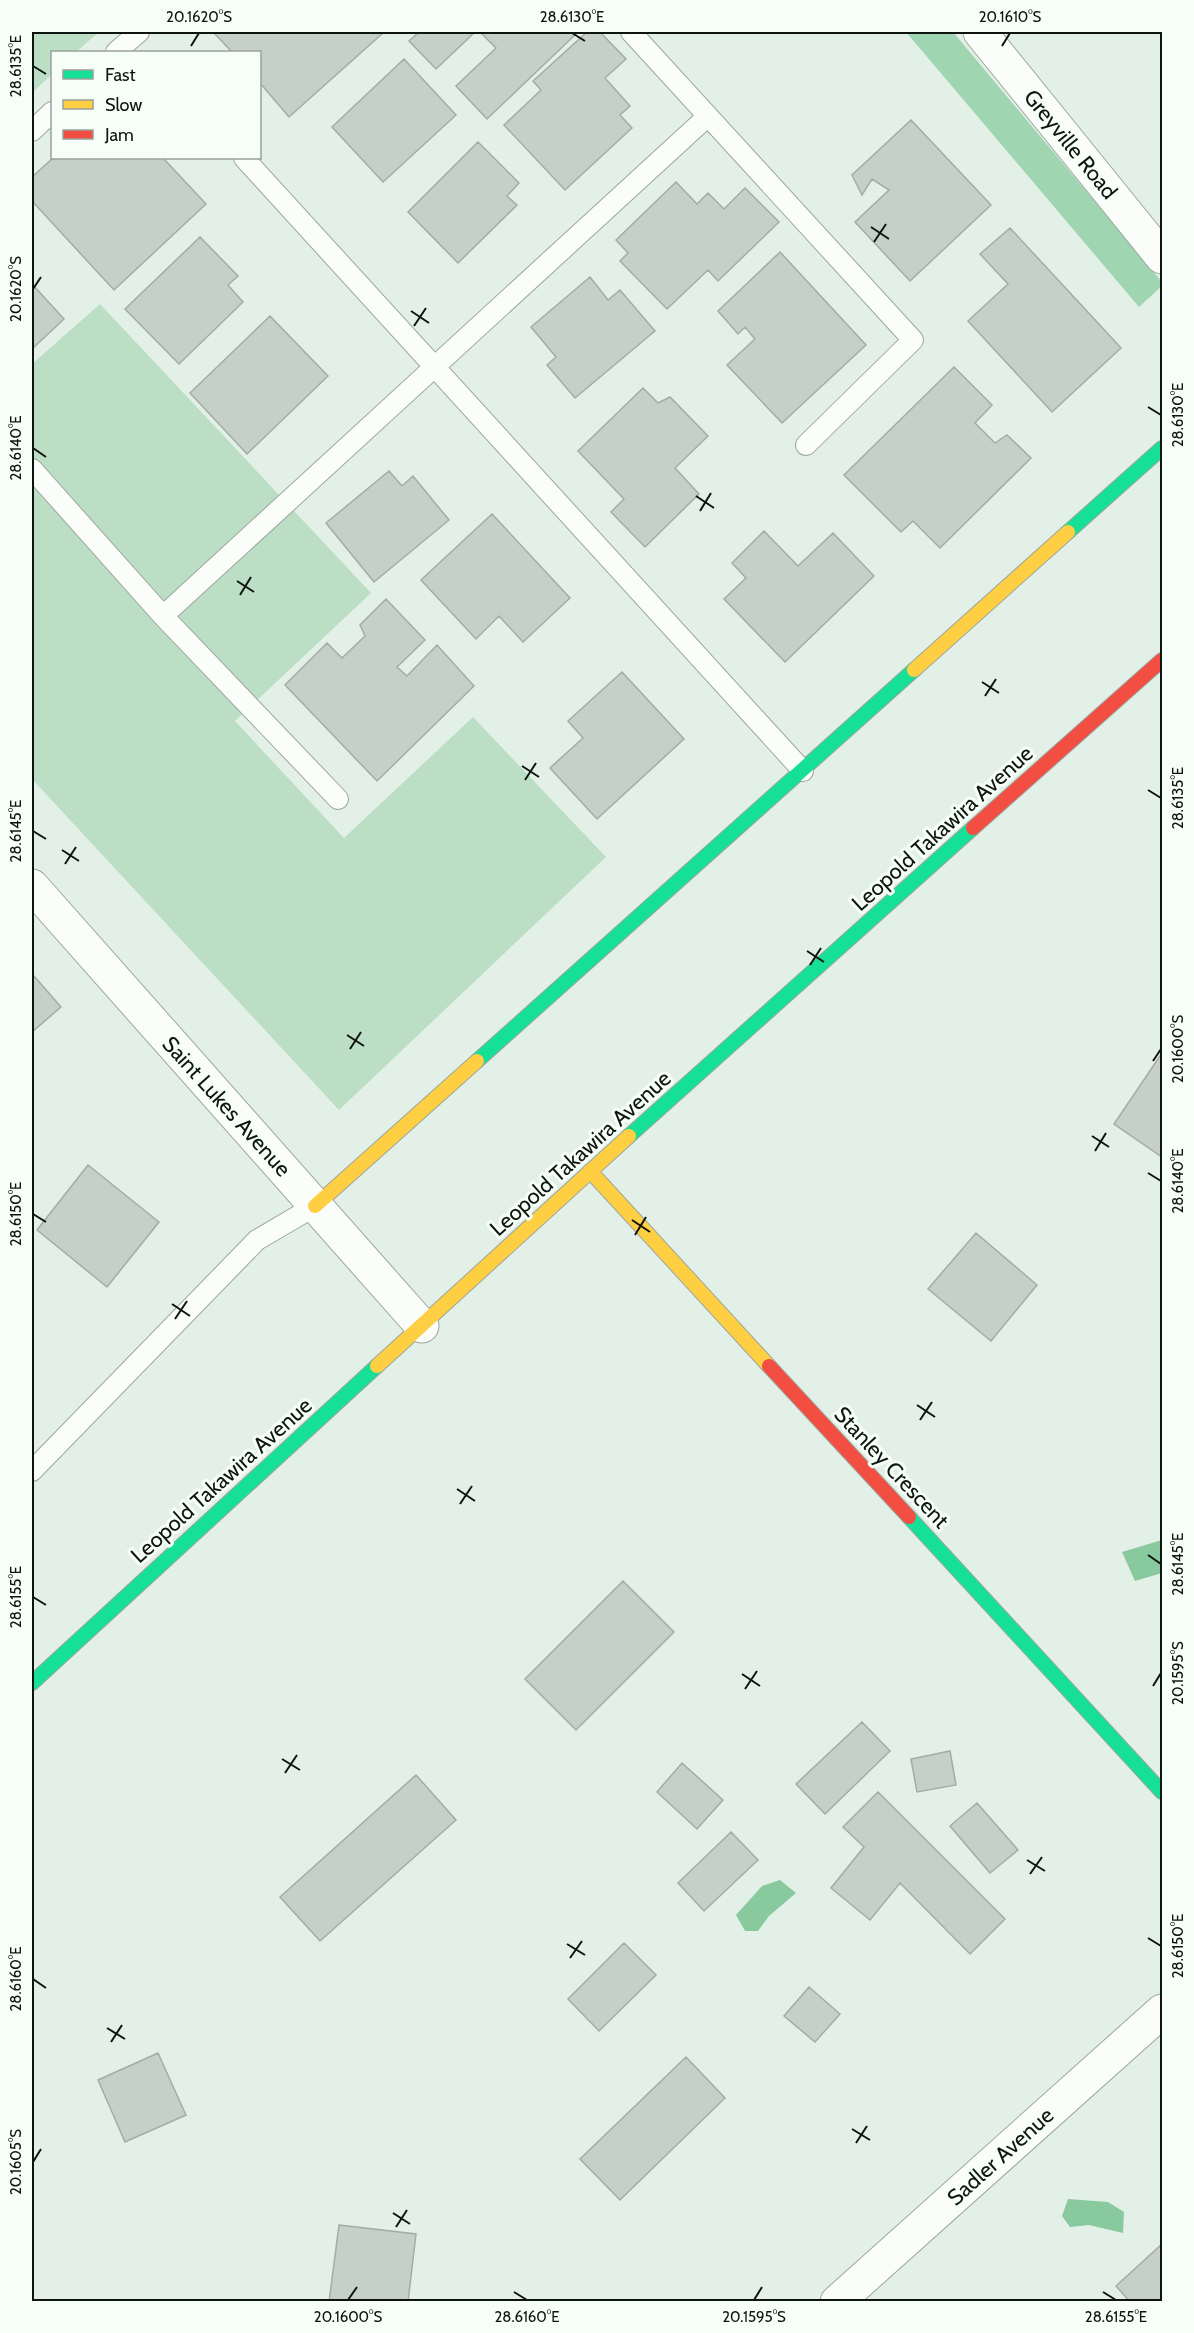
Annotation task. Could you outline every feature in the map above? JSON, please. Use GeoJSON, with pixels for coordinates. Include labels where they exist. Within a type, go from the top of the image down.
{"type":"FeatureCollection","features":[{"type":"Feature","properties":{"kind":"main road"},"geometry":{"type":"LineString","coordinates":[[315,1206],[1162,448]]}},
{"type":"Feature","properties":{"kind":"main road","name":"Leopold Takawira Avenue"},"geometry":{"type":"LineString","coordinates":[[32,1683],[590,1172],[1162,660]]}},
{"type":"Feature","properties":{"kind":"main road","name":"Stanley Crescent"},"geometry":{"type":"LineString","coordinates":[[590,1172],[1162,1792]]}},
{"type":"Feature","properties":{"kind":"street","name":"Greyville Road"},"geometry":{"type":"LineString","coordinates":[[980,32],[1162,257]]}},
{"type":"Feature","properties":{"kind":"street","name":"Saint Lukes Avenue"},"geometry":{"type":"LineString","coordinates":[[32,886],[422,1326]]}},
{"type":"Feature","properties":{"kind":"street","name":"Sadler Avenue"},"geometry":{"type":"LineString","coordinates":[[837,2301],[1162,2011]]}},
{"type":"Feature","properties":{"kind":"lane"},"geometry":{"type":"LineString","coordinates":[[631,32],[913,340],[806,445]]}},
{"type":"Feature","properties":{"kind":"lane"},"geometry":{"type":"LineString","coordinates":[[118,51],[138,41]]}},
{"type":"Feature","properties":{"kind":"lane"},"geometry":{"type":"LineString","coordinates":[[32,132],[51,113]]}},
{"type":"Feature","properties":{"kind":"lane"},"geometry":{"type":"LineString","coordinates":[[163,616],[708,116]]}},
{"type":"Feature","properties":{"kind":"lane"},"geometry":{"type":"LineString","coordinates":[[245,159],[803,771]]}},
{"type":"Feature","properties":{"kind":"lane"},"geometry":{"type":"LineString","coordinates":[[32,469],[163,616],[338,799]]}},
{"type":"Feature","properties":{"kind":"lane"},"geometry":{"type":"LineString","coordinates":[[32,1471],[257,1240],[315,1206]]}},
{"type":"Feature","properties":{"kind":"shaded area"},"geometry":{"type":"Polygon","coordinates":[[[32,32],[99,32],[77,51],[51,51],[51,75],[32,93],[32,32]]]}},
{"type":"Feature","properties":{"kind":"shaded area"},"geometry":{"type":"Polygon","coordinates":[[[906,32],[953,32],[1162,282],[1162,286],[1139,307],[906,32]]]}},
{"type":"Feature","properties":{"kind":"shaded area"},"geometry":{"type":"Polygon","coordinates":[[[100,304],[371,593],[235,721],[344,838],[473,717],[606,857],[339,1110],[32,779],[32,364],[100,304]]]}},
{"type":"Feature","properties":{"kind":"shaded area"},"geometry":{"type":"Polygon","coordinates":[[[1162,1540],[1162,1573],[1135,1581],[1122,1552],[1162,1540]]]}},
{"type":"Feature","properties":{"kind":"shaded area"},"geometry":{"type":"Polygon","coordinates":[[[780,1880],[796,1893],[769,1916],[758,1931],[745,1931],[736,1915],[762,1886],[780,1880]]]}},
{"type":"Feature","properties":{"kind":"shaded area"},"geometry":{"type":"Polygon","coordinates":[[[1068,2199],[1108,2202],[1124,2212],[1123,2233],[1089,2225],[1070,2227],[1062,2216],[1068,2199]]]}},
{"type":"Feature","properties":{"kind":"building"},"geometry":{"type":"Polygon","coordinates":[[[213,32],[383,33],[289,117],[261,84],[261,51],[231,51],[213,32]]]}},
{"type":"Feature","properties":{"kind":"building"},"geometry":{"type":"Polygon","coordinates":[[[419,32],[475,32],[436,69],[409,41],[419,32]]]}},
{"type":"Feature","properties":{"kind":"building"},"geometry":{"type":"Polygon","coordinates":[[[480,32],[578,32],[487,119],[456,86],[496,48],[480,32]]]}},
{"type":"Feature","properties":{"kind":"building"},"geometry":{"type":"Polygon","coordinates":[[[587,32],[600,32],[626,59],[605,78],[630,106],[620,115],[632,128],[565,190],[504,125],[541,90],[533,81],[587,32]]]}},
{"type":"Feature","properties":{"kind":"building"},"geometry":{"type":"Polygon","coordinates":[[[404,59],[456,115],[383,182],[332,127],[404,59]]]}},
{"type":"Feature","properties":{"kind":"building"},"geometry":{"type":"Polygon","coordinates":[[[911,120],[991,205],[910,281],[855,222],[889,190],[872,179],[862,195],[852,175],[911,120]]]}},
{"type":"Feature","properties":{"kind":"building"},"geometry":{"type":"Polygon","coordinates":[[[478,142],[519,183],[507,196],[517,205],[458,263],[408,212],[478,142]]]}},
{"type":"Feature","properties":{"kind":"building"},"geometry":{"type":"Polygon","coordinates":[[[52,159],[164,159],[206,204],[114,290],[32,201],[32,177],[52,159]]]}},
{"type":"Feature","properties":{"kind":"building"},"geometry":{"type":"Polygon","coordinates":[[[676,182],[697,204],[708,193],[724,209],[745,188],[779,222],[718,281],[708,270],[667,309],[620,261],[628,253],[616,240],[676,182]]]}},
{"type":"Feature","properties":{"kind":"building"},"geometry":{"type":"Polygon","coordinates":[[[1010,228],[1121,348],[1052,412],[968,321],[1008,284],[980,254],[1010,228]]]}},
{"type":"Feature","properties":{"kind":"building"},"geometry":{"type":"Polygon","coordinates":[[[200,237],[238,276],[228,285],[243,302],[179,364],[125,309],[200,237]]]}},
{"type":"Feature","properties":{"kind":"building"},"geometry":{"type":"Polygon","coordinates":[[[780,252],[866,345],[782,423],[727,365],[755,339],[745,327],[738,334],[718,311],[780,252]]]}},
{"type":"Feature","properties":{"kind":"building"},"geometry":{"type":"Polygon","coordinates":[[[590,277],[608,300],[620,290],[655,331],[575,398],[547,365],[556,357],[531,327],[590,277]]]}},
{"type":"Feature","properties":{"kind":"building"},"geometry":{"type":"Polygon","coordinates":[[[32,284],[64,319],[32,349],[32,284]]]}},
{"type":"Feature","properties":{"kind":"building"},"geometry":{"type":"Polygon","coordinates":[[[270,316],[328,376],[247,454],[190,393],[270,316]]]}},
{"type":"Feature","properties":{"kind":"building"},"geometry":{"type":"Polygon","coordinates":[[[954,367],[992,405],[975,423],[995,443],[1007,435],[1031,458],[940,548],[913,521],[901,532],[844,475],[954,367]]]}},
{"type":"Feature","properties":{"kind":"building"},"geometry":{"type":"Polygon","coordinates":[[[643,388],[658,403],[670,397],[708,436],[675,468],[699,494],[645,547],[611,512],[624,499],[578,451],[643,388]]]}},
{"type":"Feature","properties":{"kind":"building"},"geometry":{"type":"Polygon","coordinates":[[[389,471],[402,486],[413,476],[449,520],[374,582],[326,523],[389,471]]]}},
{"type":"Feature","properties":{"kind":"building"},"geometry":{"type":"Polygon","coordinates":[[[492,514],[570,598],[523,642],[499,616],[476,639],[421,580],[492,514]]]}},
{"type":"Feature","properties":{"kind":"building"},"geometry":{"type":"Polygon","coordinates":[[[764,531],[798,566],[833,533],[874,576],[785,662],[724,599],[746,578],[732,563],[764,531]]]}},
{"type":"Feature","properties":{"kind":"building"},"geometry":{"type":"Polygon","coordinates":[[[386,599],[425,640],[397,667],[407,676],[437,645],[474,686],[377,781],[285,685],[327,643],[342,658],[365,636],[360,625],[386,599]]]}},
{"type":"Feature","properties":{"kind":"building"},"geometry":{"type":"Polygon","coordinates":[[[622,672],[684,739],[597,819],[550,768],[583,738],[568,721],[622,672]]]}},
{"type":"Feature","properties":{"kind":"building"},"geometry":{"type":"Polygon","coordinates":[[[34,976],[61,1007],[32,1032],[32,978],[34,976]]]}},
{"type":"Feature","properties":{"kind":"building"},"geometry":{"type":"Polygon","coordinates":[[[1162,1053],[1162,1157],[1114,1124],[1162,1053]]]}},
{"type":"Feature","properties":{"kind":"building"},"geometry":{"type":"Polygon","coordinates":[[[88,1165],[159,1222],[107,1287],[37,1230],[88,1165]]]}},
{"type":"Feature","properties":{"kind":"building"},"geometry":{"type":"Polygon","coordinates":[[[976,1233],[1037,1285],[991,1341],[928,1289],[976,1233]]]}},
{"type":"Feature","properties":{"kind":"building"},"geometry":{"type":"Polygon","coordinates":[[[623,1581],[674,1632],[576,1730],[525,1679],[623,1581]]]}},
{"type":"Feature","properties":{"kind":"building"},"geometry":{"type":"Polygon","coordinates":[[[862,1722],[890,1751],[825,1814],[796,1784],[862,1722]]]}},
{"type":"Feature","properties":{"kind":"building"},"geometry":{"type":"Polygon","coordinates":[[[950,1751],[956,1785],[917,1792],[911,1759],[950,1751]]]}},
{"type":"Feature","properties":{"kind":"building"},"geometry":{"type":"Polygon","coordinates":[[[682,1763],[723,1800],[697,1829],[657,1792],[682,1763]]]}},
{"type":"Feature","properties":{"kind":"building"},"geometry":{"type":"Polygon","coordinates":[[[416,1775],[456,1820],[320,1941],[280,1897],[416,1775]]]}},
{"type":"Feature","properties":{"kind":"building"},"geometry":{"type":"Polygon","coordinates":[[[878,1792],[1005,1919],[970,1954],[900,1883],[870,1920],[831,1888],[864,1847],[843,1827],[878,1792]]]}},
{"type":"Feature","properties":{"kind":"building"},"geometry":{"type":"Polygon","coordinates":[[[977,1803],[1018,1850],[990,1873],[950,1826],[977,1803]]]}},
{"type":"Feature","properties":{"kind":"building"},"geometry":{"type":"Polygon","coordinates":[[[731,1832],[758,1860],[704,1911],[678,1883],[731,1832]]]}},
{"type":"Feature","properties":{"kind":"building"},"geometry":{"type":"Polygon","coordinates":[[[624,1943],[656,1975],[599,2031],[568,1999],[624,1943]]]}},
{"type":"Feature","properties":{"kind":"building"},"geometry":{"type":"Polygon","coordinates":[[[809,1987],[840,2014],[815,2042],[784,2016],[809,1987]]]}},
{"type":"Feature","properties":{"kind":"building"},"geometry":{"type":"Polygon","coordinates":[[[158,2053],[186,2115],[125,2142],[98,2080],[158,2053]]]}},
{"type":"Feature","properties":{"kind":"building"},"geometry":{"type":"Polygon","coordinates":[[[686,2057],[725,2098],[620,2200],[580,2159],[686,2057]]]}},
{"type":"Feature","properties":{"kind":"building"},"geometry":{"type":"Polygon","coordinates":[[[339,2225],[416,2234],[408,2302],[329,2302],[339,2225]]]}},
{"type":"Feature","properties":{"kind":"building"},"geometry":{"type":"Polygon","coordinates":[[[1162,2244],[1162,2302],[1130,2302],[1116,2286],[1162,2244]]]}},
{"type":"Feature","properties":{"kind":"traffic: fast"},"geometry":{"type":"LineString","coordinates":[[1068,532],[1162,448]]}},
{"type":"Feature","properties":{"kind":"traffic: fast"},"geometry":{"type":"LineString","coordinates":[[477,1061],[914,670]]}},
{"type":"Feature","properties":{"kind":"traffic: fast"},"geometry":{"type":"LineString","coordinates":[[629,1136],[973,828]]}},
{"type":"Feature","properties":{"kind":"traffic: fast"},"geometry":{"type":"LineString","coordinates":[[32,1683],[377,1366]]}},
{"type":"Feature","properties":{"kind":"traffic: fast"},"geometry":{"type":"LineString","coordinates":[[909,1517],[1162,1792]]}},
{"type":"Feature","properties":{"kind":"traffic: slow"},"geometry":{"type":"LineString","coordinates":[[914,670],[1068,532]]}},
{"type":"Feature","properties":{"kind":"traffic: slow"},"geometry":{"type":"LineString","coordinates":[[315,1206],[477,1061]]}},
{"type":"Feature","properties":{"kind":"traffic: slow"},"geometry":{"type":"LineString","coordinates":[[377,1366],[629,1136]]}},
{"type":"Feature","properties":{"kind":"traffic: slow"},"geometry":{"type":"LineString","coordinates":[[590,1171],[769,1366]]}},
{"type":"Feature","properties":{"kind":"traffic: jam"},"geometry":{"type":"LineString","coordinates":[[973,828],[1162,660]]}},
{"type":"Feature","properties":{"kind":"traffic: jam"},"geometry":{"type":"LineString","coordinates":[[769,1366],[909,1517]]}}]}
